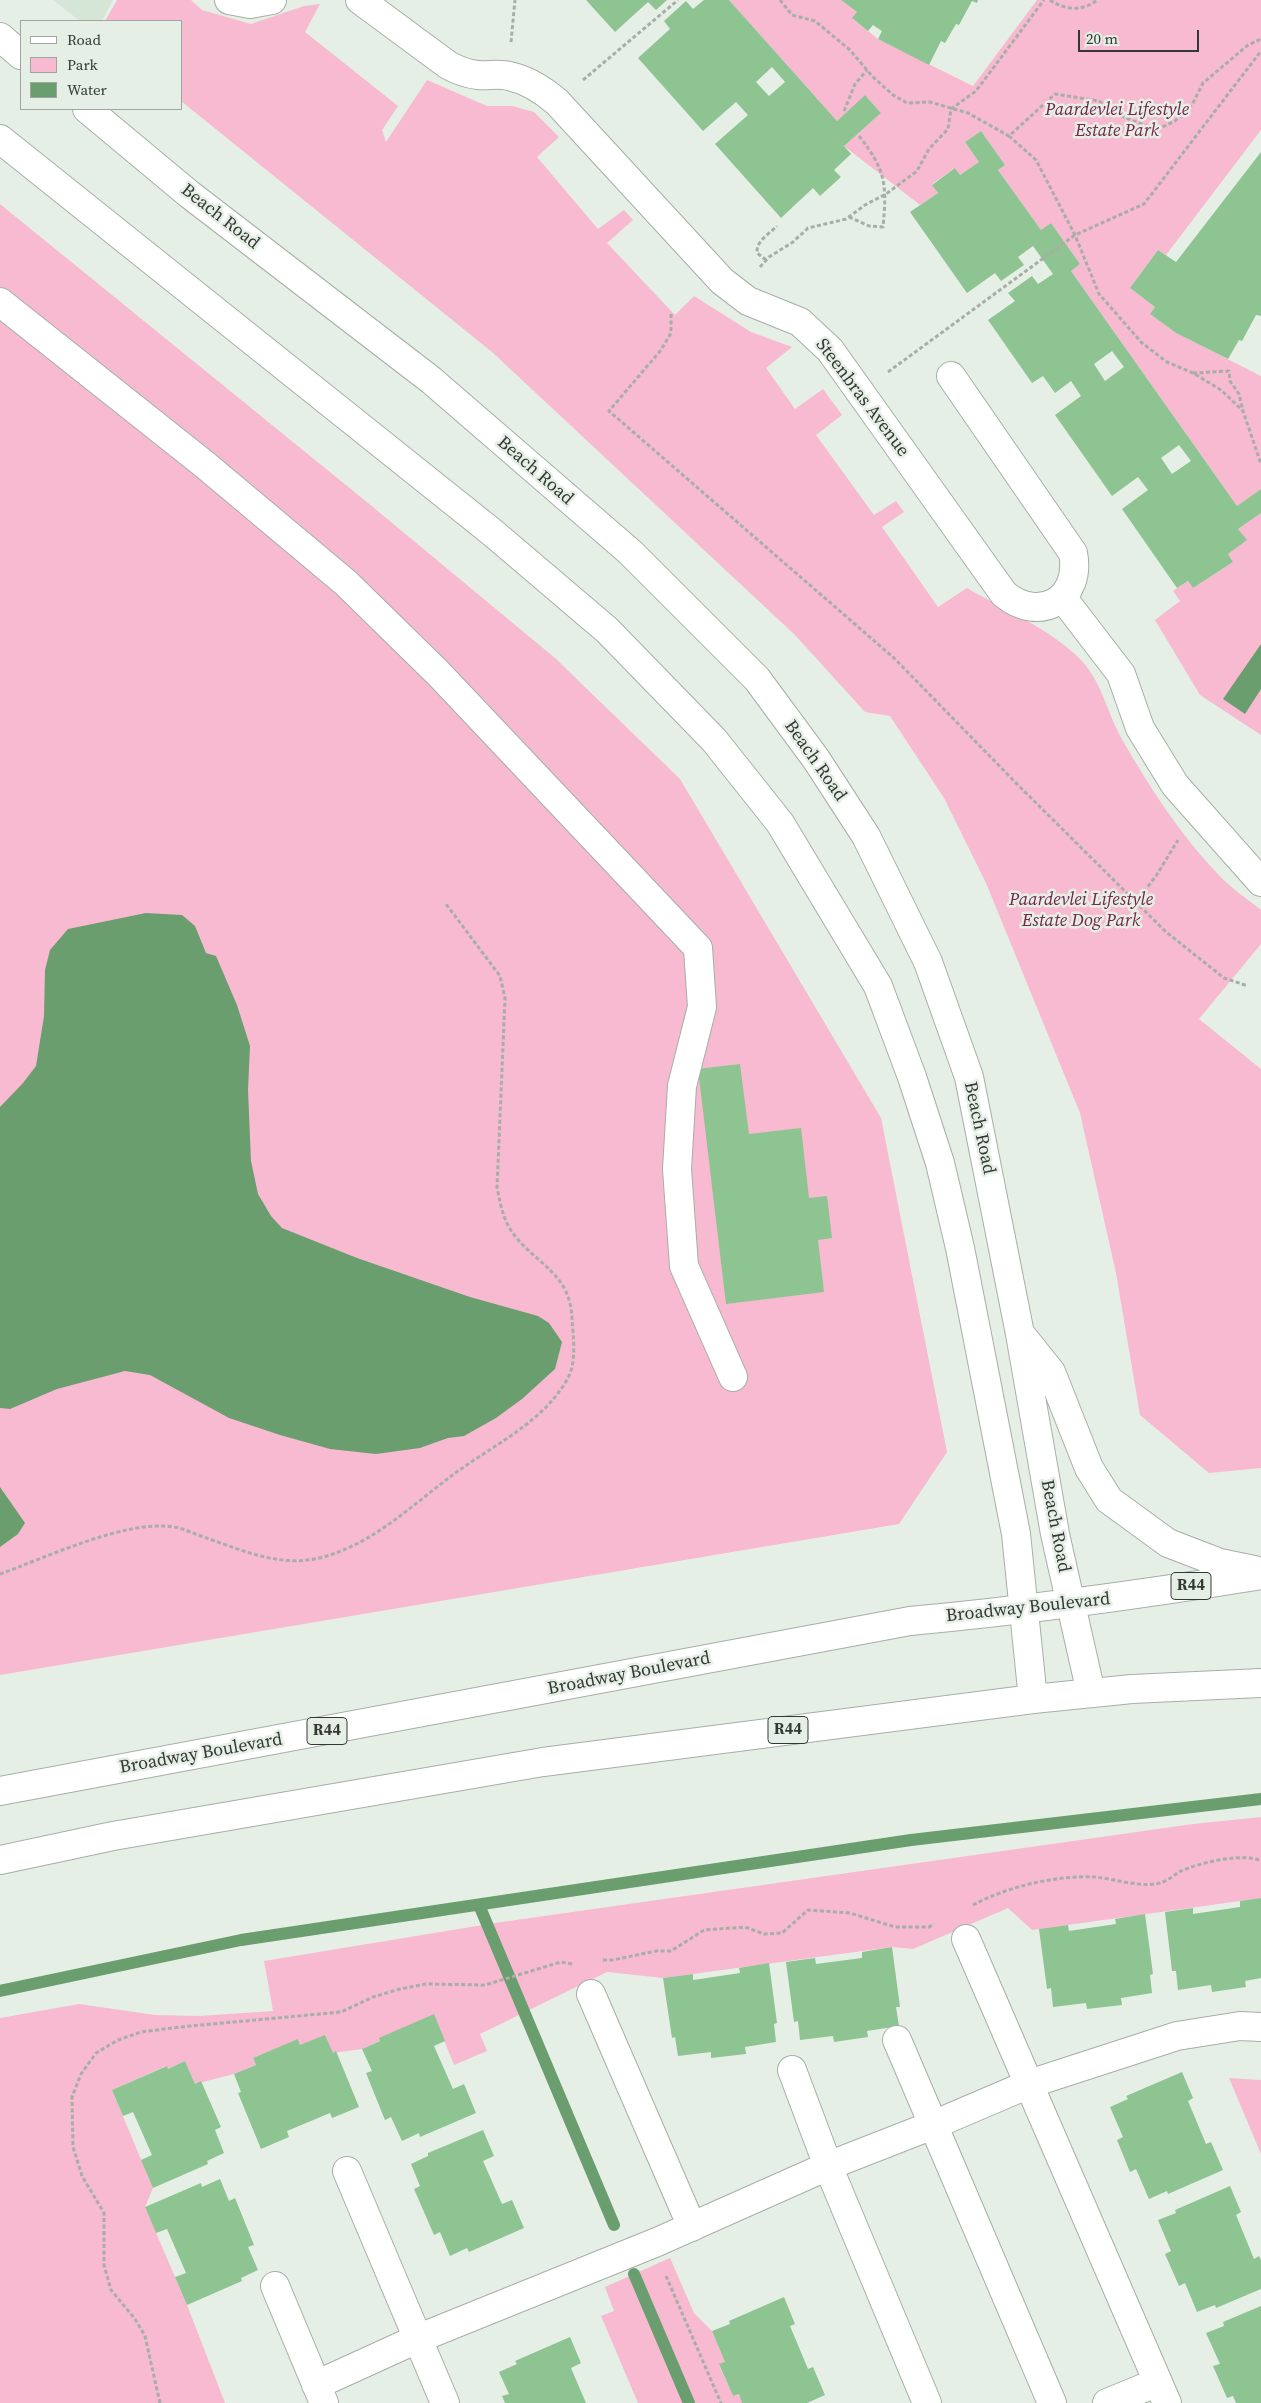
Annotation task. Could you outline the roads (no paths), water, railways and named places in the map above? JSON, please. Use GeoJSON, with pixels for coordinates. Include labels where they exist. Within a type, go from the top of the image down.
{"type":"FeatureCollection","features":[{"type":"Feature","properties":{"kind":"main road"},"geometry":{"type":"LineString","coordinates":[[229,0],[250,4],[272,0]]}},
{"type":"Feature","properties":{"kind":"main road","name":"Steenbras Avenue"},"geometry":{"type":"LineString","coordinates":[[360,0],[455,68],[478,75],[508,75],[541,89],[557,102],[722,281],[739,295],[768,310],[790,317],[805,326],[830,350],[1004,594],[1014,602],[1026,607],[1039,608],[1051,604],[1062,597]]}},
{"type":"Feature","properties":{"kind":"main road"},"geometry":{"type":"LineString","coordinates":[[0,37],[20,53]]}},
{"type":"Feature","properties":{"kind":"main road","name":"Beach Road"},"geometry":{"type":"LineString","coordinates":[[88,110],[189,194],[430,380],[630,552],[756,680],[816,759],[866,836],[928,962],[969,1077],[1020,1334],[1055,1534],[1091,1694]]}},
{"type":"Feature","properties":{"kind":"main road"},"geometry":{"type":"LineString","coordinates":[[0,139],[493,532],[607,630],[714,740],[780,823],[878,986],[912,1077],[940,1163],[960,1248],[1016,1534],[1034,1698]]}},
{"type":"Feature","properties":{"kind":"main road"},"geometry":{"type":"LineString","coordinates":[[0,302],[204,464],[346,582],[438,673],[698,948],[702,1007],[682,1086],[677,1169],[684,1266],[733,1377]]}},
{"type":"Feature","properties":{"kind":"main road"},"geometry":{"type":"LineString","coordinates":[[951,376],[1073,553],[1074,576],[1070,588],[1062,597],[1121,674],[1140,728],[1175,785],[1261,882]]}},
{"type":"Feature","properties":{"kind":"main road"},"geometry":{"type":"LineString","coordinates":[[1020,1334],[1050,1372],[1089,1468],[1109,1500],[1168,1544],[1220,1563],[1261,1571]]}},
{"type":"Feature","properties":{"kind":"main road","name":"Broadway Boulevard"},"geometry":{"type":"LineString","coordinates":[[0,1791],[910,1621],[1072,1604],[1261,1575]]}},
{"type":"Feature","properties":{"kind":"main road","name":"R44"},"geometry":{"type":"LineString","coordinates":[[0,1860],[113,1836],[543,1762],[1034,1698],[1261,1683]]}},
{"type":"Feature","properties":{"kind":"main road"},"geometry":{"type":"LineString","coordinates":[[966,1938],[1162,2392],[1107,2403]]}},
{"type":"Feature","properties":{"kind":"main road"},"geometry":{"type":"LineString","coordinates":[[591,1994],[692,2227]]}},
{"type":"Feature","properties":{"kind":"main road"},"geometry":{"type":"LineString","coordinates":[[275,2286],[320,2394],[417,2339],[657,2242],[828,2166],[933,2125],[1029,2084],[1177,2036],[1240,2026],[1261,2027]]}},
{"type":"Feature","properties":{"kind":"main road"},"geometry":{"type":"LineString","coordinates":[[897,2040],[1052,2403]]}},
{"type":"Feature","properties":{"kind":"main road"},"geometry":{"type":"LineString","coordinates":[[792,2070],[828,2166],[927,2403]]}},
{"type":"Feature","properties":{"kind":"main road"},"geometry":{"type":"LineString","coordinates":[[347,2171],[445,2403]]}},
{"type":"Feature","properties":{"kind":"water"},"geometry":{"type":"Polygon","coordinates":[[[1261,644],[1261,689],[1245,714],[1223,699],[1261,644]]]}},
{"type":"Feature","properties":{"kind":"water"},"geometry":{"type":"Polygon","coordinates":[[[146,913],[182,915],[195,926],[206,953],[216,956],[237,1005],[250,1046],[248,1090],[251,1161],[258,1194],[271,1216],[282,1228],[357,1258],[470,1297],[538,1316],[549,1323],[562,1342],[555,1369],[522,1399],[496,1418],[464,1436],[448,1438],[420,1448],[376,1454],[330,1449],[280,1435],[229,1418],[150,1375],[125,1371],[57,1389],[10,1409],[0,1408],[0,1107],[36,1066],[44,1016],[45,970],[50,950],[68,929],[146,913]]]}},
{"type":"Feature","properties":{"kind":"water"},"geometry":{"type":"Polygon","coordinates":[[[0,1487],[25,1523],[18,1534],[0,1547],[0,1487]]]}},
{"type":"Feature","properties":{"kind":"waterway"},"geometry":{"type":"LineString","coordinates":[[0,1991],[241,1940],[911,1840],[1261,1799]]}},
{"type":"Feature","properties":{"kind":"waterway"},"geometry":{"type":"LineString","coordinates":[[479,1905],[614,2225]]}},
{"type":"Feature","properties":{"kind":"waterway"},"geometry":{"type":"LineString","coordinates":[[634,2274],[689,2403]]}},
{"type":"Feature","properties":{"kind":"park label","name":"Paardevlei Lifestyle Estate Park"},"geometry":{"type":"Point","coordinates":[1117,120]}},
{"type":"Feature","properties":{"kind":"park label","name":"Paardevlei Lifestyle Estate Dog Park"},"geometry":{"type":"Point","coordinates":[1081,910]}}]}
